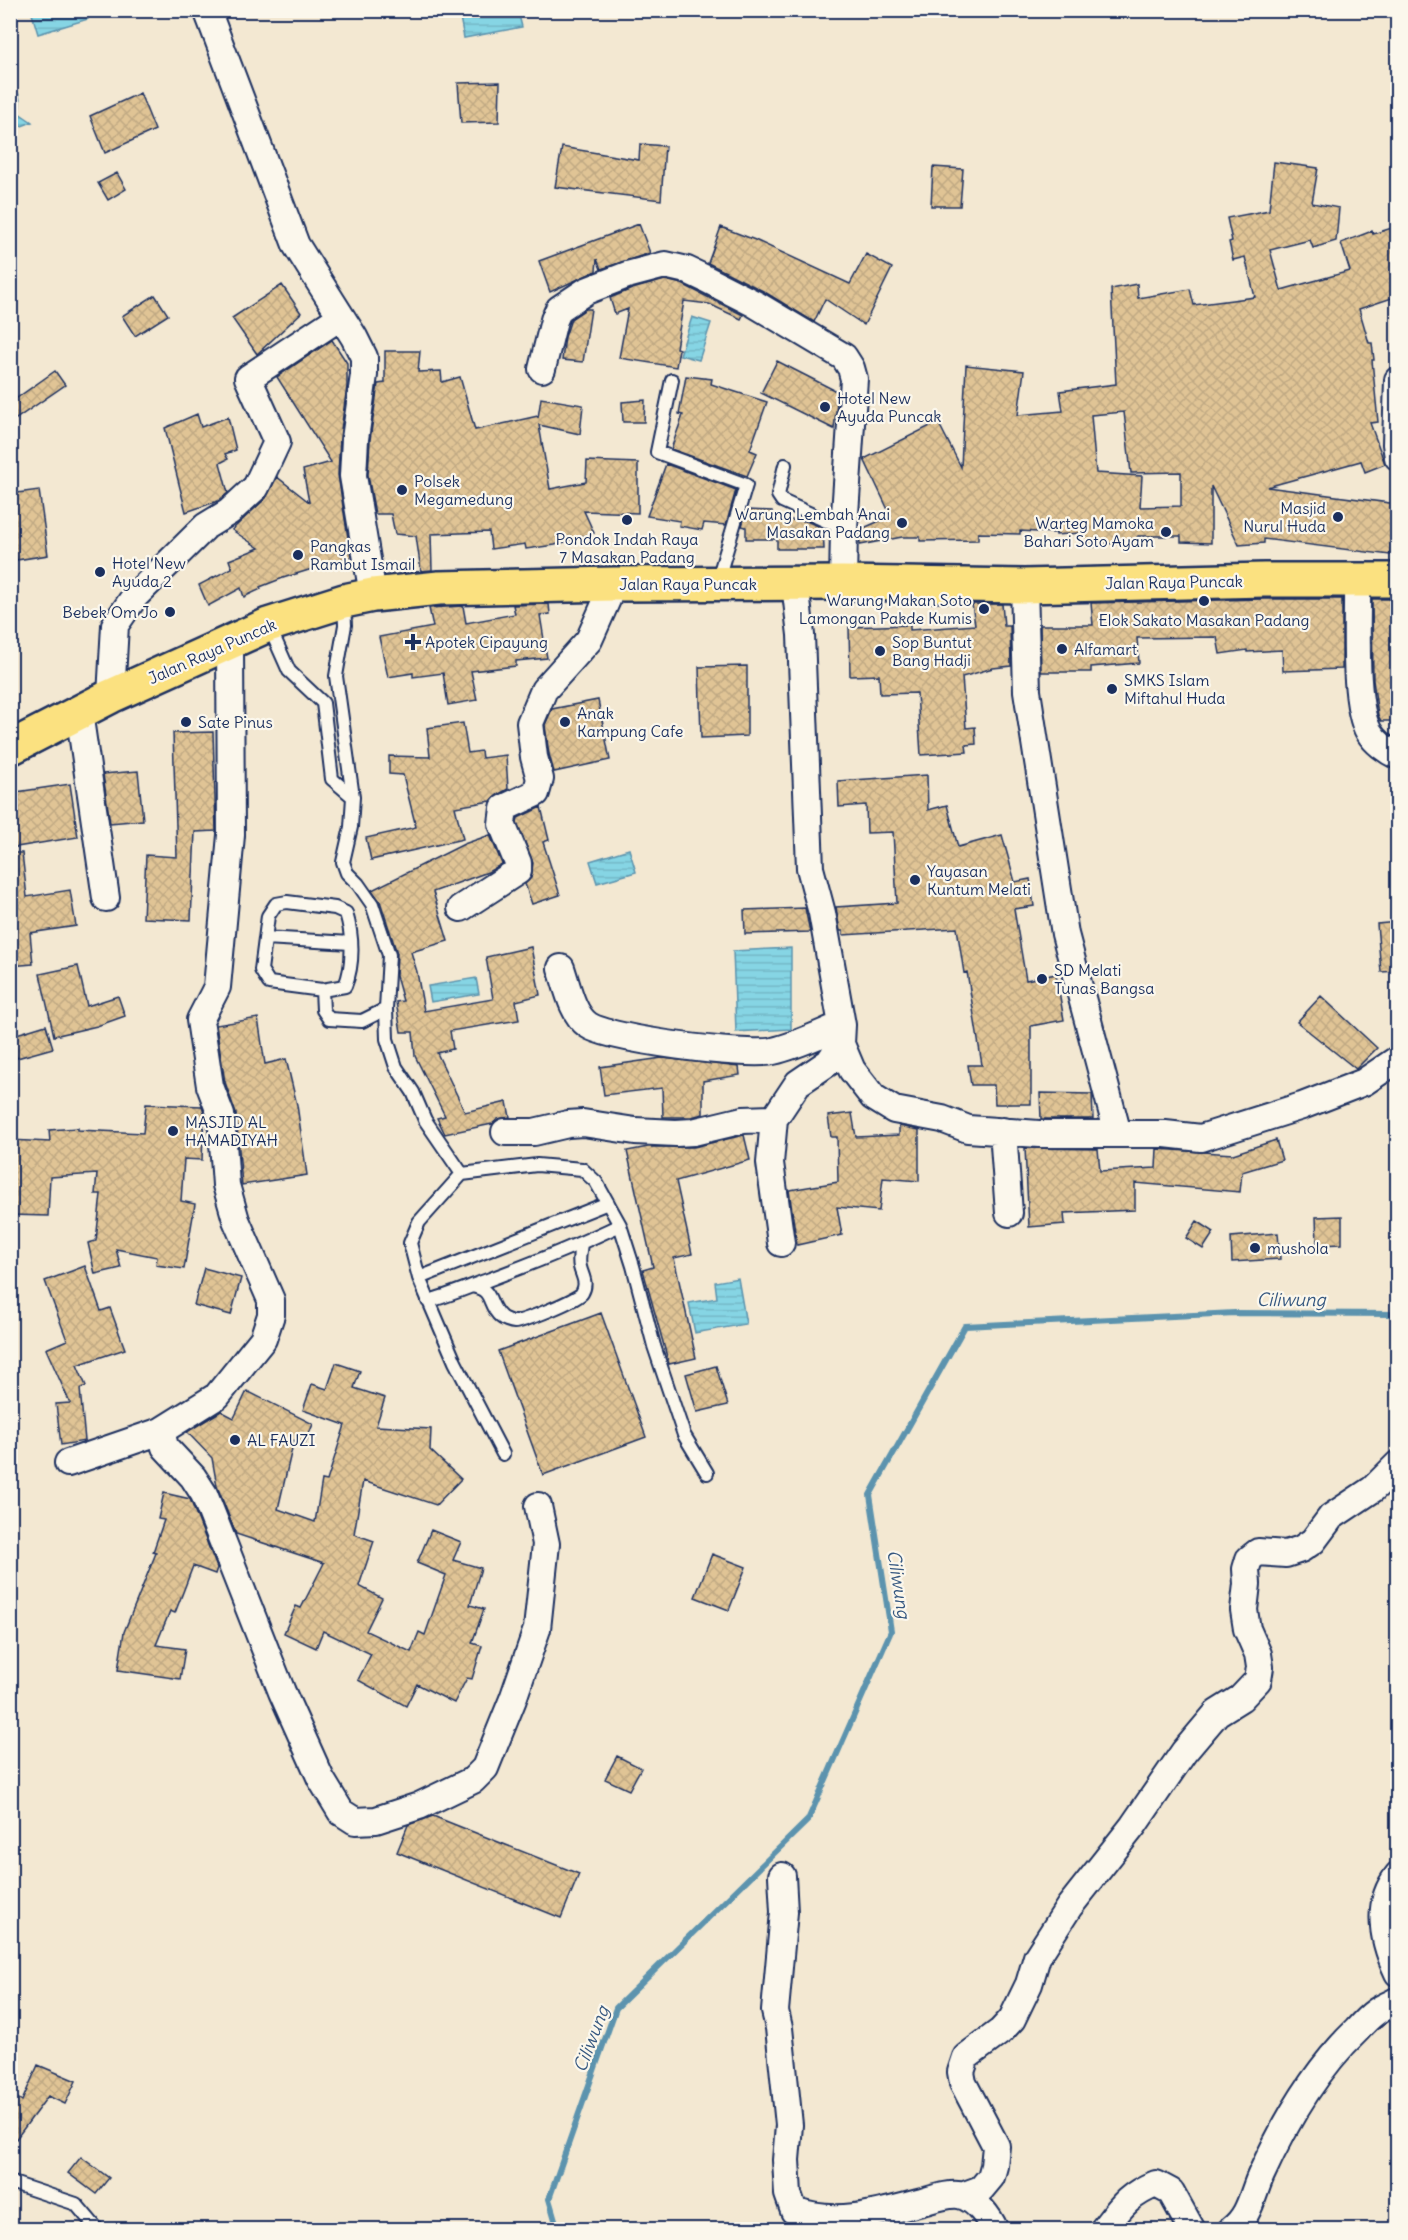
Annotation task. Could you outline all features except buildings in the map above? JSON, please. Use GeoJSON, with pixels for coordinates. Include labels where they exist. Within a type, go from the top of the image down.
{"type":"FeatureCollection","features":[{"type":"Feature","properties":{"kind":"highway","name":"Jalan Raya Puncak"},"geometry":{"type":"LineString","coordinates":[[10,748],[111,696],[268,625],[359,598],[439,588],[717,583],[1024,586],[1398,580]]}},
{"type":"Feature","properties":{"kind":"street"},"geometry":{"type":"LineString","coordinates":[[207,10],[296,245],[354,337],[364,357],[353,476],[359,598]]}},
{"type":"Feature","properties":{"kind":"street"},"geometry":{"type":"LineString","coordinates":[[542,369],[554,320],[559,309],[586,291],[627,275],[665,265],[687,270],[755,304],[844,357],[851,368],[854,379],[844,529],[843,583]]}},
{"type":"Feature","properties":{"kind":"street"},"geometry":{"type":"LineString","coordinates":[[111,696],[115,625],[120,616],[135,596],[206,526],[229,512],[256,487],[277,442],[248,378],[340,317]]}},
{"type":"Feature","properties":{"kind":"street"},"geometry":{"type":"LineString","coordinates":[[1398,380],[1396,444],[1398,457]]}},
{"type":"Feature","properties":{"kind":"street"},"geometry":{"type":"LineString","coordinates":[[1357,580],[1359,700],[1370,733],[1398,756]]}},
{"type":"Feature","properties":{"kind":"street"},"geometry":{"type":"LineString","coordinates":[[461,908],[518,871],[518,863],[502,824],[504,808],[536,793],[540,779],[534,757],[530,723],[544,690],[589,640],[614,584]]}},
{"type":"Feature","properties":{"kind":"street"},"geometry":{"type":"LineString","coordinates":[[795,584],[801,635],[810,868],[822,913],[841,1035],[852,1070],[883,1105],[894,1110],[942,1119],[968,1129],[1039,1134],[1165,1134],[1201,1138],[1302,1107],[1364,1082],[1398,1059]]}},
{"type":"Feature","properties":{"kind":"street"},"geometry":{"type":"LineString","coordinates":[[1024,586],[1027,691],[1065,934],[1118,1134]]}},
{"type":"Feature","properties":{"kind":"street"},"geometry":{"type":"LineString","coordinates":[[68,1463],[161,1431],[217,1396],[263,1339],[272,1315],[271,1300],[236,1220],[226,1185],[221,1115],[210,1086],[200,1020],[218,987],[231,834],[230,644]]}},
{"type":"Feature","properties":{"kind":"street"},"geometry":{"type":"LineString","coordinates":[[79,712],[106,898]]}},
{"type":"Feature","properties":{"kind":"street"},"geometry":{"type":"LineString","coordinates":[[561,968],[576,1010],[587,1025],[602,1031],[738,1053],[773,1051],[841,1035]]}},
{"type":"Feature","properties":{"kind":"street"},"geometry":{"type":"LineString","coordinates":[[781,1243],[770,1163],[774,1119],[798,1083],[829,1062],[841,1035]]}},
{"type":"Feature","properties":{"kind":"street"},"geometry":{"type":"LineString","coordinates":[[505,1132],[534,1132],[583,1123],[676,1133],[693,1132],[736,1121],[774,1119]]}},
{"type":"Feature","properties":{"kind":"street"},"geometry":{"type":"LineString","coordinates":[[1003,1131],[1009,1213]]}},
{"type":"Feature","properties":{"kind":"street"},"geometry":{"type":"LineString","coordinates":[[161,1431],[165,1447],[193,1477],[204,1494],[282,1692],[321,1779],[341,1812],[355,1821],[376,1820],[419,1806],[473,1780],[485,1768],[513,1699],[537,1629],[546,1544],[538,1506]]}},
{"type":"Feature","properties":{"kind":"street"},"geometry":{"type":"LineString","coordinates":[[782,1876],[784,1912],[775,2011],[779,2028],[789,2125],[786,2160],[790,2204],[794,2211],[817,2218],[856,2218],[943,2197],[962,2196],[981,2189],[991,2177],[996,2146],[963,2083],[961,2072],[966,2057],[1001,2031],[1012,2019],[1029,1984],[1033,1966],[1042,1948],[1069,1907],[1133,1827],[1184,1752],[1217,1713],[1241,1698],[1258,1680],[1260,1666],[1258,1654],[1247,1629],[1244,1610],[1246,1569],[1249,1559],[1258,1552],[1286,1554],[1301,1549],[1313,1541],[1331,1517],[1373,1489],[1398,1464]]}},
{"type":"Feature","properties":{"kind":"street"},"geometry":{"type":"LineString","coordinates":[[1398,1875],[1389,1885],[1383,1902],[1386,1941],[1398,1973]]}},
{"type":"Feature","properties":{"kind":"street"},"geometry":{"type":"LineString","coordinates":[[1231,2229],[1242,2221],[1292,2112],[1318,2076],[1346,2040],[1368,2019],[1398,2000]]}},
{"type":"Feature","properties":{"kind":"street"},"geometry":{"type":"LineString","coordinates":[[1103,2229],[1125,2201],[1141,2190],[1156,2184],[1171,2192],[1192,2229]]}},
{"type":"Feature","properties":{"kind":"street"},"geometry":{"type":"LineString","coordinates":[[962,2196],[980,2208],[994,2229]]}},
{"type":"Feature","properties":{"kind":"lane"},"geometry":{"type":"LineString","coordinates":[[672,380],[657,452],[746,485],[717,583]]}},
{"type":"Feature","properties":{"kind":"lane"},"geometry":{"type":"LineString","coordinates":[[785,465],[778,495],[782,501],[844,529]]}},
{"type":"Feature","properties":{"kind":"lane"},"geometry":{"type":"LineString","coordinates":[[359,598],[345,625],[336,676],[353,796],[351,827],[343,862],[347,873],[372,904],[389,955],[387,1039],[396,1067],[413,1092],[425,1120],[462,1174]]}},
{"type":"Feature","properties":{"kind":"lane"},"geometry":{"type":"LineString","coordinates":[[268,625],[290,671],[324,703],[332,779],[353,796]]}},
{"type":"Feature","properties":{"kind":"lane"},"geometry":{"type":"LineString","coordinates":[[287,902],[335,908],[345,913],[350,926],[351,943],[350,974],[345,986],[322,990],[269,983],[261,970],[265,938],[268,916],[276,904],[287,902]]}},
{"type":"Feature","properties":{"kind":"lane"},"geometry":{"type":"LineString","coordinates":[[265,938],[351,943]]}},
{"type":"Feature","properties":{"kind":"lane"},"geometry":{"type":"LineString","coordinates":[[322,990],[323,1010],[329,1019],[362,1021],[386,1009]]}},
{"type":"Feature","properties":{"kind":"lane"},"geometry":{"type":"LineString","coordinates":[[503,1454],[455,1362],[428,1301],[410,1243],[419,1222],[462,1174],[537,1165],[582,1169],[596,1182],[620,1225],[654,1346],[684,1435],[707,1473]]}},
{"type":"Feature","properties":{"kind":"lane"},"geometry":{"type":"LineString","coordinates":[[419,1278],[608,1203]]}},
{"type":"Feature","properties":{"kind":"lane"},"geometry":{"type":"LineString","coordinates":[[428,1301],[447,1296],[581,1244],[620,1225]]}},
{"type":"Feature","properties":{"kind":"lane"},"geometry":{"type":"LineString","coordinates":[[472,1286],[482,1287],[489,1293],[490,1302],[501,1318],[514,1322],[574,1300],[582,1293],[585,1279],[579,1266],[581,1244]]}},
{"type":"Feature","properties":{"kind":"lane"},"geometry":{"type":"LineString","coordinates":[[10,2182],[76,2204],[98,2229]]}},
{"type":"Feature","properties":{"kind":"water"},"geometry":{"type":"Polygon","coordinates":[[[468,10],[518,11],[522,27],[464,38],[459,12],[468,10]]]}},
{"type":"Feature","properties":{"kind":"water"},"geometry":{"type":"Polygon","coordinates":[[[42,11],[86,11],[88,19],[38,34],[32,14],[42,11]]]}},
{"type":"Feature","properties":{"kind":"water"},"geometry":{"type":"Polygon","coordinates":[[[11,86],[19,94],[19,113],[32,122],[14,129],[11,133],[11,86]]]}},
{"type":"Feature","properties":{"kind":"water"},"geometry":{"type":"Polygon","coordinates":[[[692,317],[711,323],[699,360],[680,355],[692,317]]]}},
{"type":"Feature","properties":{"kind":"water"},"geometry":{"type":"Polygon","coordinates":[[[629,849],[636,872],[597,883],[590,861],[629,849]]]}},
{"type":"Feature","properties":{"kind":"water"},"geometry":{"type":"Polygon","coordinates":[[[791,948],[791,1029],[736,1032],[733,951],[791,948]]]}},
{"type":"Feature","properties":{"kind":"water"},"geometry":{"type":"Polygon","coordinates":[[[476,978],[479,994],[431,1002],[428,986],[476,978]]]}},
{"type":"Feature","properties":{"kind":"water"},"geometry":{"type":"Polygon","coordinates":[[[738,1278],[746,1324],[695,1333],[689,1303],[717,1298],[715,1282],[738,1278]]]}},
{"type":"Feature","properties":{"kind":"waterway","name":"Ciliwung"},"geometry":{"type":"LineString","coordinates":[[558,2230],[549,2199],[616,2008],[808,1820],[891,1631],[870,1495],[965,1326],[1235,1313],[1398,1314]]}},
{"type":"Feature","properties":{"kind":"place","name":"Hotel New Ayuda Puncak"},"geometry":{"type":"Point","coordinates":[825,407]}},
{"type":"Feature","properties":{"kind":"place","name":"Polsek Megamedung"},"geometry":{"type":"Point","coordinates":[402,490]}},
{"type":"Feature","properties":{"kind":"place","name":"Masjid Nurul Huda"},"geometry":{"type":"Point","coordinates":[1338,517]}},
{"type":"Feature","properties":{"kind":"place","name":"Pondok Indah Raya 7 Masakan Padang"},"geometry":{"type":"Point","coordinates":[627,520]}},
{"type":"Feature","properties":{"kind":"place","name":"Warung Lembah Anai Masakan Padang"},"geometry":{"type":"Point","coordinates":[902,523]}},
{"type":"Feature","properties":{"kind":"place","name":"Warteg Mamoka Bahari Soto Ayam"},"geometry":{"type":"Point","coordinates":[1166,532]}},
{"type":"Feature","properties":{"kind":"place","name":"Pangkas Rambut Ismail"},"geometry":{"type":"Point","coordinates":[298,555]}},
{"type":"Feature","properties":{"kind":"place","name":"Hotel New Ayuda 2"},"geometry":{"type":"Point","coordinates":[100,572]}},
{"type":"Feature","properties":{"kind":"place","name":"Elok Sakato Masakan Padang"},"geometry":{"type":"Point","coordinates":[1204,601]}},
{"type":"Feature","properties":{"kind":"place","name":"Warung Makan Soto Lamongan Pakde Kumis"},"geometry":{"type":"Point","coordinates":[984,609]}},
{"type":"Feature","properties":{"kind":"place","name":"Bebek Om Jo"},"geometry":{"type":"Point","coordinates":[170,612]}},
{"type":"Feature","properties":{"kind":"place","name":"Apotek Cipayung"},"geometry":{"type":"Point","coordinates":[413,642]}},
{"type":"Feature","properties":{"kind":"place","name":"Alfamart"},"geometry":{"type":"Point","coordinates":[1062,649]}},
{"type":"Feature","properties":{"kind":"place","name":"Sop Buntut Bang Hadji"},"geometry":{"type":"Point","coordinates":[880,651]}},
{"type":"Feature","properties":{"kind":"place","name":"SMKS Islam Miftahul Huda"},"geometry":{"type":"Point","coordinates":[1112,689]}},
{"type":"Feature","properties":{"kind":"place","name":"Sate Pinus"},"geometry":{"type":"Point","coordinates":[186,722]}},
{"type":"Feature","properties":{"kind":"place","name":"Anak Kampung Cafe"},"geometry":{"type":"Point","coordinates":[565,722]}},
{"type":"Feature","properties":{"kind":"place","name":"Yayasan Kuntum Melati"},"geometry":{"type":"Point","coordinates":[915,880]}},
{"type":"Feature","properties":{"kind":"place","name":"SD Melati Tunas Bangsa"},"geometry":{"type":"Point","coordinates":[1042,979]}},
{"type":"Feature","properties":{"kind":"place","name":"MASJID AL HAMADIYAH"},"geometry":{"type":"Point","coordinates":[173,1131]}},
{"type":"Feature","properties":{"kind":"place","name":"mushola"},"geometry":{"type":"Point","coordinates":[1255,1248]}},
{"type":"Feature","properties":{"kind":"place","name":"AL FAUZI"},"geometry":{"type":"Point","coordinates":[235,1440]}}]}
